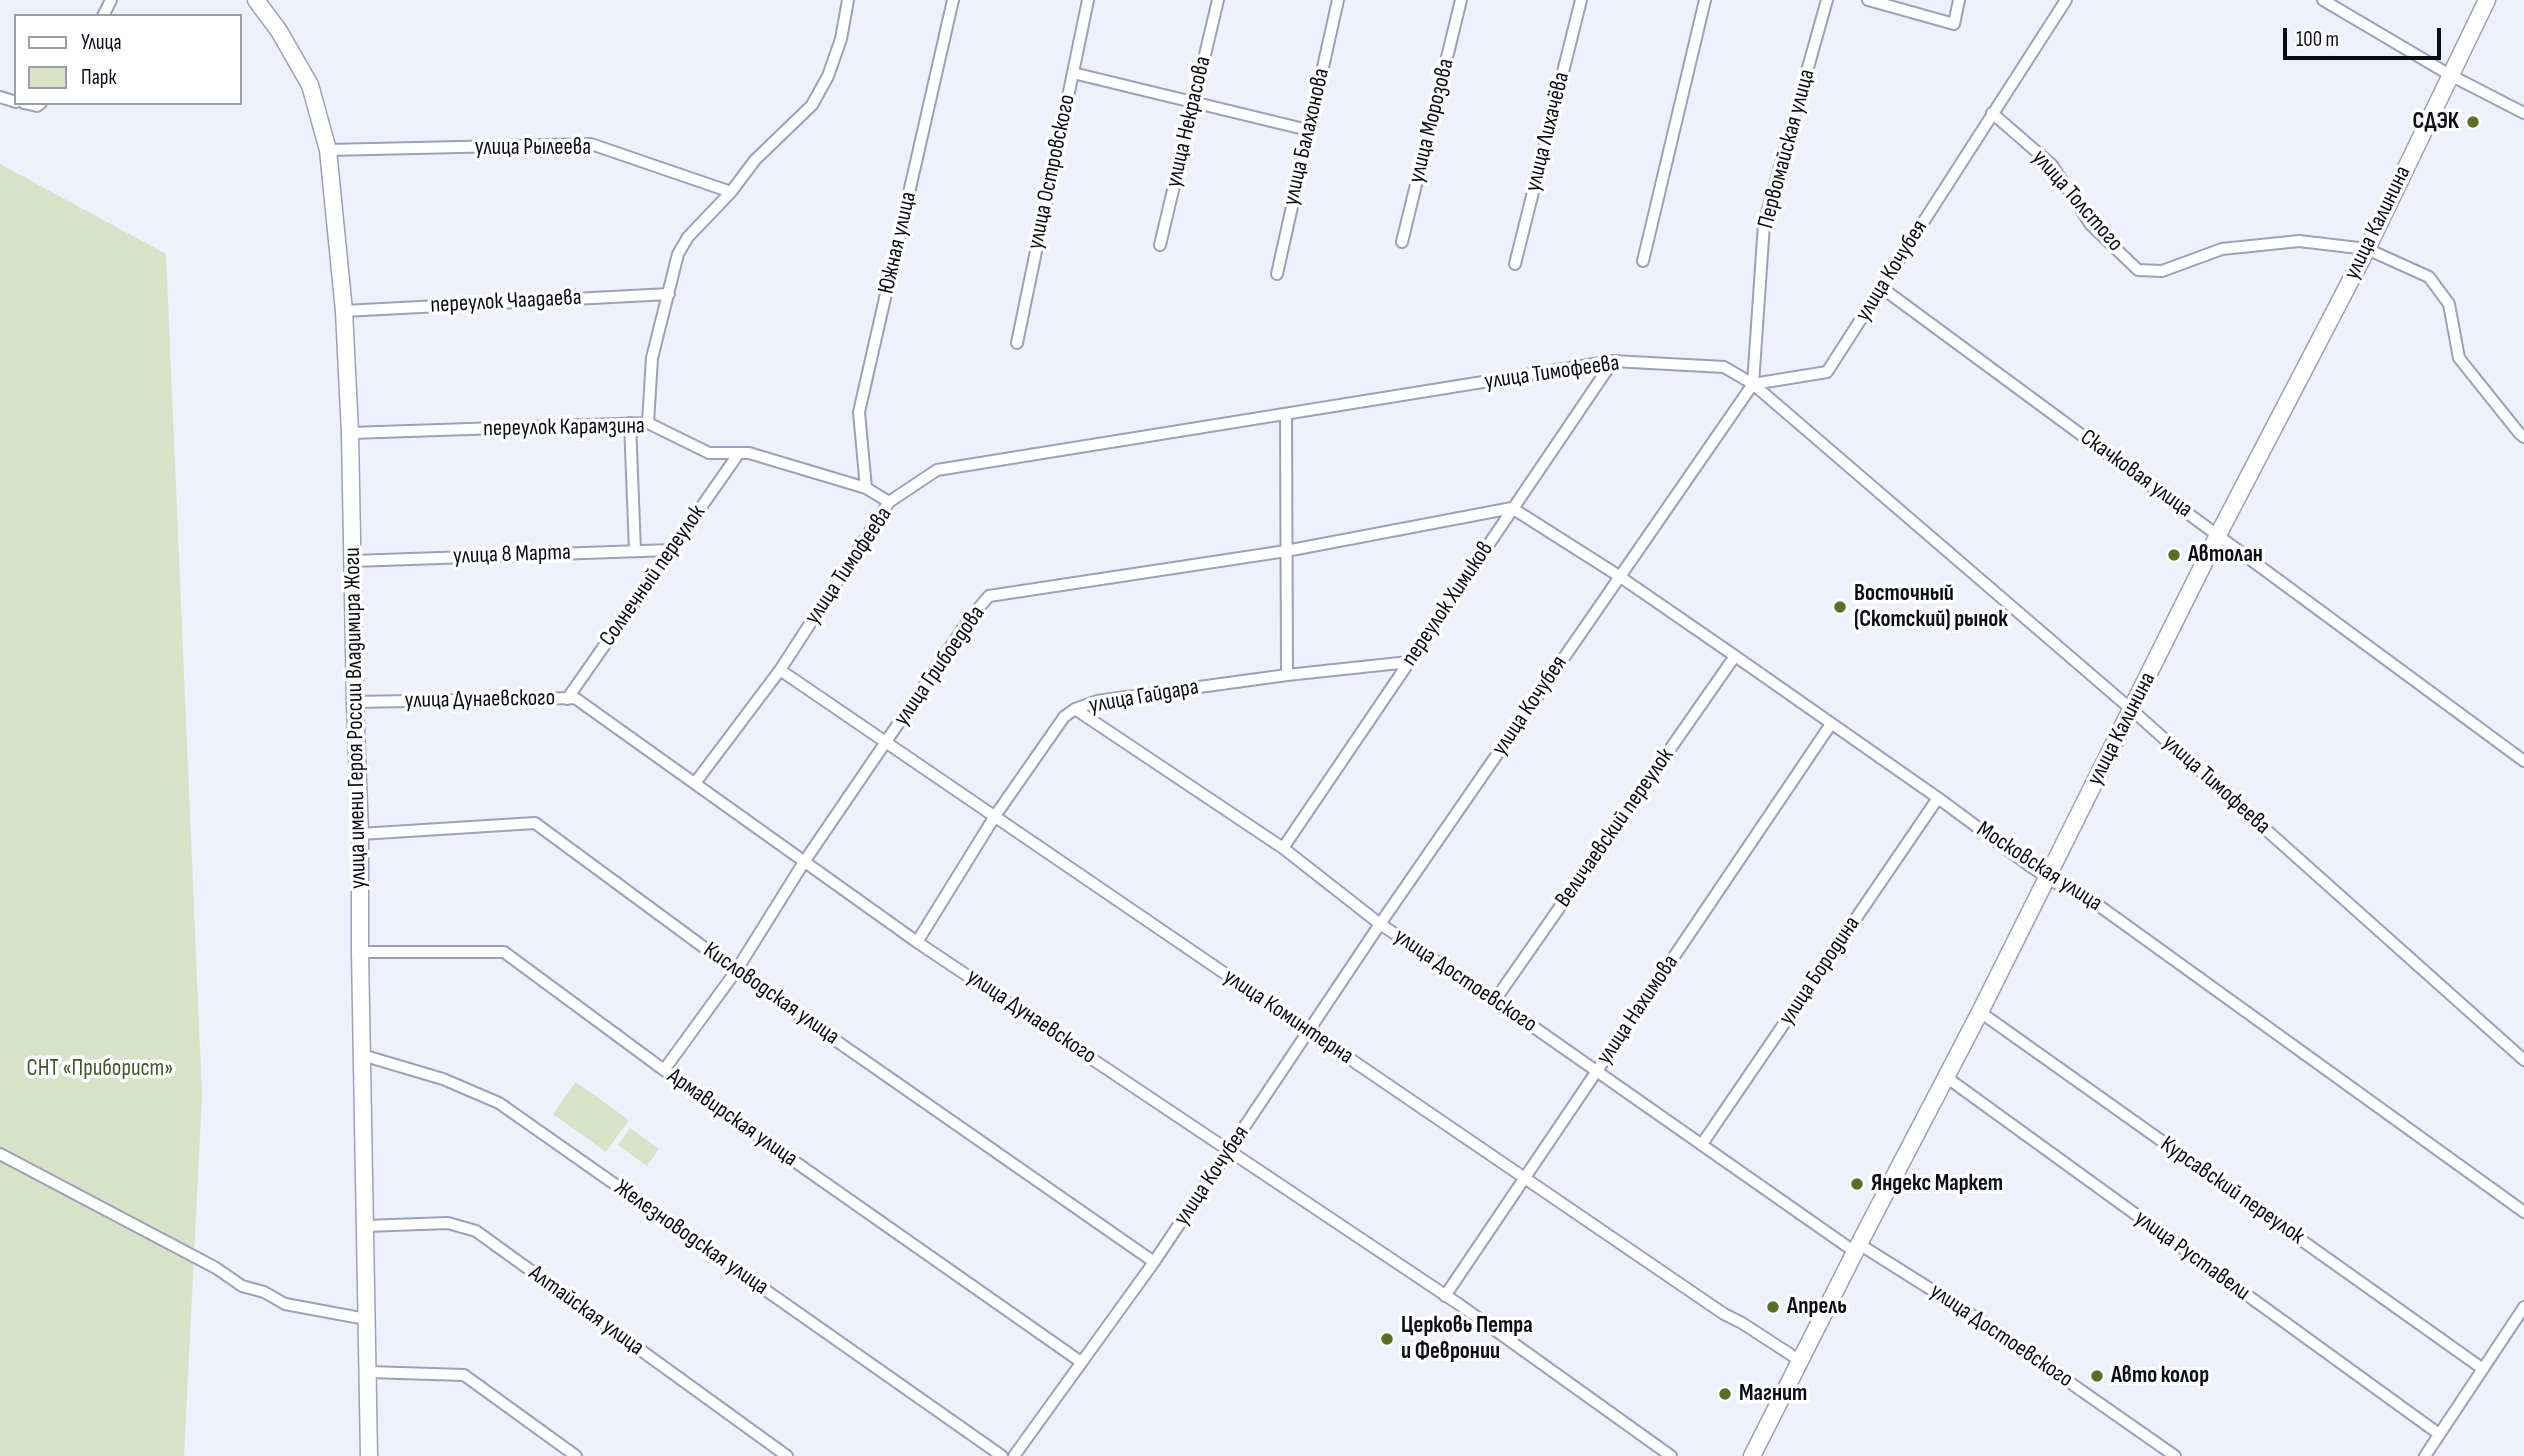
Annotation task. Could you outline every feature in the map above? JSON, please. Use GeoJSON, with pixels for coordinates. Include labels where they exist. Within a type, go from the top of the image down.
{"type":"FeatureCollection","features":[{"type":"Feature","properties":{"kind":"main road","name":"улица имени Героя России Владимира Жоги"},"geometry":{"type":"LineString","coordinates":[[256,0],[279,31],[310,85],[328,150],[344,311],[350,433],[360,834],[369,1456]]}},
{"type":"Feature","properties":{"kind":"main road","name":"улица Калинина"},"geometry":{"type":"LineString","coordinates":[[1752,1456],[1980,1012],[2218,535],[2367,249],[2487,0]]}},
{"type":"Feature","properties":{"kind":"street"},"geometry":{"type":"LineString","coordinates":[[648,422],[652,358],[678,254],[755,160],[812,105],[828,76],[841,39],[848,0]]}},
{"type":"Feature","properties":{"kind":"street","name":"Южная улица"},"geometry":{"type":"LineString","coordinates":[[866,488],[859,412],[953,0]]}},
{"type":"Feature","properties":{"kind":"street","name":"улица Островского"},"geometry":{"type":"LineString","coordinates":[[1017,343],[1088,0]]}},
{"type":"Feature","properties":{"kind":"street","name":"улица Некрасова"},"geometry":{"type":"LineString","coordinates":[[1160,245],[1218,0]]}},
{"type":"Feature","properties":{"kind":"street","name":"улица Балахонова"},"geometry":{"type":"LineString","coordinates":[[1277,274],[1338,0]]}},
{"type":"Feature","properties":{"kind":"street","name":"улица Морозова"},"geometry":{"type":"LineString","coordinates":[[1402,242],[1461,0]]}},
{"type":"Feature","properties":{"kind":"street","name":"улица Лихачёва"},"geometry":{"type":"LineString","coordinates":[[1515,264],[1581,0]]}},
{"type":"Feature","properties":{"kind":"street"},"geometry":{"type":"LineString","coordinates":[[1643,261],[1705,0]]}},
{"type":"Feature","properties":{"kind":"street","name":"Первомайская улица"},"geometry":{"type":"LineString","coordinates":[[1753,384],[1764,224],[1827,0]]}},
{"type":"Feature","properties":{"kind":"street"},"geometry":{"type":"LineString","coordinates":[[1868,0],[1954,24],[1959,0]]}},
{"type":"Feature","properties":{"kind":"street","name":"улица Кочубея"},"geometry":{"type":"LineString","coordinates":[[1014,1456],[1154,1262],[1381,924],[1753,384],[1827,372],[2066,0]]}},
{"type":"Feature","properties":{"kind":"street"},"geometry":{"type":"LineString","coordinates":[[2323,0],[2450,75],[2524,113]]}},
{"type":"Feature","properties":{"kind":"street"},"geometry":{"type":"LineString","coordinates":[[1073,73],[1308,130]]}},
{"type":"Feature","properties":{"kind":"street","name":"улица Толстого"},"geometry":{"type":"LineString","coordinates":[[1992,113],[2052,165],[2091,225],[2138,270],[2162,271],[2222,249],[2299,241],[2367,249],[2429,277],[2449,304],[2459,358],[2524,436]]}},
{"type":"Feature","properties":{"kind":"street","name":"улица Рылеева"},"geometry":{"type":"LineString","coordinates":[[328,150],[591,144],[731,192]]}},
{"type":"Feature","properties":{"kind":"street","name":"Скачковая улица"},"geometry":{"type":"LineString","coordinates":[[1882,288],[2524,761]]}},
{"type":"Feature","properties":{"kind":"street","name":"переулок Чаадаева"},"geometry":{"type":"LineString","coordinates":[[344,311],[669,294]]}},
{"type":"Feature","properties":{"kind":"street","name":"улица Тимофеева"},"geometry":{"type":"LineString","coordinates":[[695,783],[780,670],[889,502],[937,470],[1613,361],[1724,367],[1753,384],[2132,710],[2524,1060]]}},
{"type":"Feature","properties":{"kind":"street","name":"переулок Химиков"},"geometry":{"type":"LineString","coordinates":[[1283,848],[1613,361]]}},
{"type":"Feature","properties":{"kind":"street"},"geometry":{"type":"LineString","coordinates":[[1286,415],[1287,675]]}},
{"type":"Feature","properties":{"kind":"street","name":"переулок Карамзина"},"geometry":{"type":"LineString","coordinates":[[350,433],[648,422],[709,453],[749,453],[866,488],[889,502]]}},
{"type":"Feature","properties":{"kind":"street"},"geometry":{"type":"LineString","coordinates":[[630,423],[635,551]]}},
{"type":"Feature","properties":{"kind":"street","name":"Солнечный переулок"},"geometry":{"type":"LineString","coordinates":[[568,699],[738,453]]}},
{"type":"Feature","properties":{"kind":"street","name":"улица Грибоедова"},"geometry":{"type":"LineString","coordinates":[[664,1070],[736,971],[804,862],[887,744],[971,617],[989,596],[1286,551],[1512,508]]}},
{"type":"Feature","properties":{"kind":"street","name":"Московская улица"},"geometry":{"type":"LineString","coordinates":[[1512,508],[1619,576],[1735,656],[2030,866],[2058,884],[2080,892],[2524,1212]]}},
{"type":"Feature","properties":{"kind":"street","name":"улица 8 Марта"},"geometry":{"type":"LineString","coordinates":[[353,561],[671,550]]}},
{"type":"Feature","properties":{"kind":"street","name":"Величаевский переулок"},"geometry":{"type":"LineString","coordinates":[[1494,1000],[1735,656]]}},
{"type":"Feature","properties":{"kind":"street","name":"улица Гайдара"},"geometry":{"type":"LineString","coordinates":[[917,942],[995,816],[1064,717],[1075,709],[1097,701],[1287,675],[1409,662]]}},
{"type":"Feature","properties":{"kind":"street","name":"улица Коминтерна"},"geometry":{"type":"LineString","coordinates":[[780,670],[1724,1314],[1799,1360]]}},
{"type":"Feature","properties":{"kind":"street","name":"улица Дунаевского"},"geometry":{"type":"LineString","coordinates":[[355,702],[575,698],[917,942],[1445,1296],[1671,1456]]}},
{"type":"Feature","properties":{"kind":"street","name":"улица Достоевского"},"geometry":{"type":"LineString","coordinates":[[1075,709],[1283,848],[1381,924],[1702,1144],[1857,1248],[1986,1324],[2175,1456]]}},
{"type":"Feature","properties":{"kind":"street","name":"улица Нахимова"},"geometry":{"type":"LineString","coordinates":[[1445,1296],[1831,723]]}},
{"type":"Feature","properties":{"kind":"street","name":"улица Бородина"},"geometry":{"type":"LineString","coordinates":[[1702,1144],[1938,798]]}},
{"type":"Feature","properties":{"kind":"street","name":"Кисловодская улица"},"geometry":{"type":"LineString","coordinates":[[360,834],[535,823],[736,971],[1154,1262]]}},
{"type":"Feature","properties":{"kind":"street","name":"Армавирская улица"},"geometry":{"type":"LineString","coordinates":[[360,952],[503,952],[664,1070],[1081,1362]]}},
{"type":"Feature","properties":{"kind":"street","name":"Курсавский переулок"},"geometry":{"type":"LineString","coordinates":[[1980,1012],[2483,1369]]}},
{"type":"Feature","properties":{"kind":"street","name":"Железноводская улица"},"geometry":{"type":"LineString","coordinates":[[362,1055],[443,1079],[499,1103],[1002,1456]]}},
{"type":"Feature","properties":{"kind":"street","name":"улица Руставели"},"geometry":{"type":"LineString","coordinates":[[1946,1077],[2439,1434]]}},
{"type":"Feature","properties":{"kind":"street"},"geometry":{"type":"LineString","coordinates":[[0,1154],[216,1268],[242,1286],[264,1292],[285,1304],[366,1319]]}},
{"type":"Feature","properties":{"kind":"street","name":"Алтайская улица"},"geometry":{"type":"LineString","coordinates":[[365,1226],[448,1223],[476,1231],[788,1456]]}},
{"type":"Feature","properties":{"kind":"street"},"geometry":{"type":"LineString","coordinates":[[2425,1456],[2524,1307]]}},
{"type":"Feature","properties":{"kind":"street"},"geometry":{"type":"LineString","coordinates":[[368,1372],[464,1375],[576,1456]]}},
{"type":"Feature","properties":{"kind":"green space","name":"СНТ «Приборист»"},"geometry":{"type":"Polygon","coordinates":[[[0,164],[166,254],[202,1095],[184,1456],[0,1456],[0,164]]]}},
{"type":"Feature","properties":{"kind":"green space"},"geometry":{"type":"Polygon","coordinates":[[[576,1082],[629,1120],[606,1152],[553,1114],[576,1082]]]}},
{"type":"Feature","properties":{"kind":"green space"},"geometry":{"type":"Polygon","coordinates":[[[630,1128],[659,1149],[647,1166],[618,1145],[630,1128]]]}},
{"type":"Feature","properties":{"kind":"place","name":"СДЭК"},"geometry":{"type":"Point","coordinates":[2473,122]}},
{"type":"Feature","properties":{"kind":"place","name":"Автолан"},"geometry":{"type":"Point","coordinates":[2174,555]}},
{"type":"Feature","properties":{"kind":"place","name":"Восточный (Скотский) рынок"},"geometry":{"type":"Point","coordinates":[1840,607]}},
{"type":"Feature","properties":{"kind":"place","name":"Яндекс Маркет"},"geometry":{"type":"Point","coordinates":[1857,1184]}},
{"type":"Feature","properties":{"kind":"place","name":"Апрель"},"geometry":{"type":"Point","coordinates":[1773,1307]}},
{"type":"Feature","properties":{"kind":"place","name":"Церковь Петра и Февронии"},"geometry":{"type":"Point","coordinates":[1387,1339]}},
{"type":"Feature","properties":{"kind":"place","name":"Авто колор"},"geometry":{"type":"Point","coordinates":[2097,1376]}},
{"type":"Feature","properties":{"kind":"place","name":"Магнит"},"geometry":{"type":"Point","coordinates":[1725,1394]}}]}
